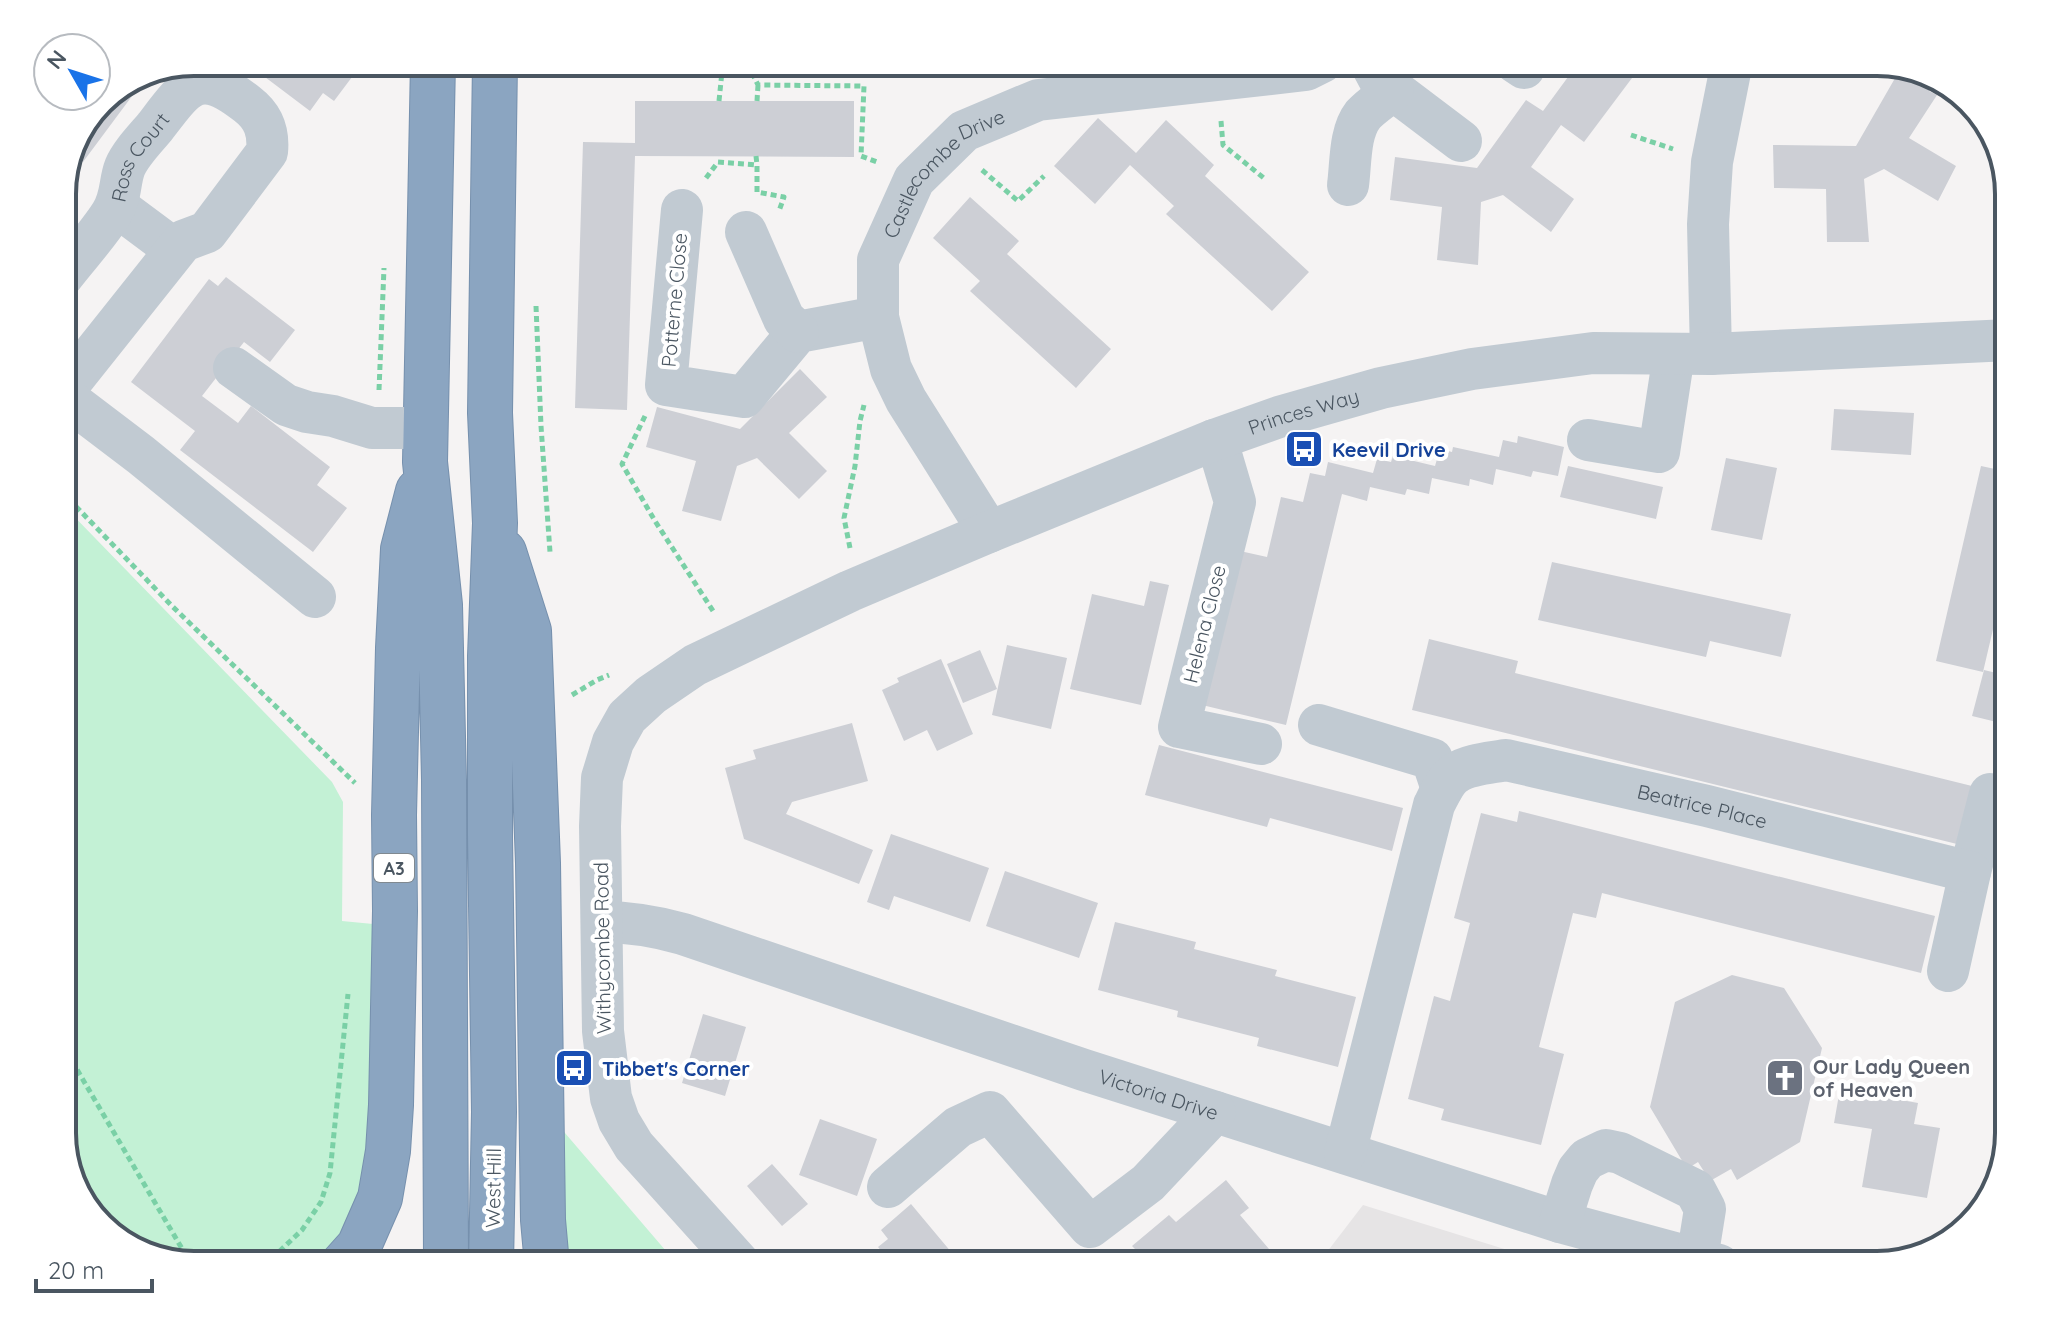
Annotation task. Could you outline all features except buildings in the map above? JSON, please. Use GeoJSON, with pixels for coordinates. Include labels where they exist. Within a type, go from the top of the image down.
{"type":"FeatureCollection","features":[{"type":"Feature","properties":{"kind":"highway","name":"A3"},"geometry":{"type":"LineString","coordinates":[[433,76],[426,445],[440,605],[446,1251]]}},
{"type":"Feature","properties":{"kind":"highway"},"geometry":{"type":"LineString","coordinates":[[495,76],[490,413],[495,523],[529,631],[538,863],[546,1251]]}},
{"type":"Feature","properties":{"kind":"highway","name":"A3"},"geometry":{"type":"LineString","coordinates":[[355,1251],[380,1198],[388,1151],[395,911],[396,707],[402,563],[426,445]]}},
{"type":"Feature","properties":{"kind":"highway","name":"West Hill"},"geometry":{"type":"LineString","coordinates":[[491,1251],[494,1112],[490,656],[495,523]]}},
{"type":"Feature","properties":{"kind":"street","name":"Castlecombe Drive"},"geometry":{"type":"LineString","coordinates":[[989,532],[906,400],[891,369],[878,317],[878,260],[914,180],[964,131],[1038,100],[1254,76]]}},
{"type":"Feature","properties":{"kind":"street"},"geometry":{"type":"LineString","coordinates":[[1348,185],[1353,139],[1382,76],[1461,141]]}},
{"type":"Feature","properties":{"kind":"street"},"geometry":{"type":"LineString","coordinates":[[1588,440],[1659,452],[1692,354],[1708,224],[1712,162],[1729,76]]}},
{"type":"Feature","properties":{"kind":"street","name":"Ross Court"},"geometry":{"type":"LineString","coordinates":[[76,259],[113,212],[126,165],[179,94],[199,84],[214,83],[251,107],[262,119],[269,136],[267,152],[207,232],[183,241],[76,376]]}},
{"type":"Feature","properties":{"kind":"street","name":"Potterne Close"},"geometry":{"type":"LineString","coordinates":[[682,210],[666,385],[744,397],[798,332]]}},
{"type":"Feature","properties":{"kind":"street"},"geometry":{"type":"LineString","coordinates":[[113,212],[123,211],[162,240],[168,259]]}},
{"type":"Feature","properties":{"kind":"street"},"geometry":{"type":"LineString","coordinates":[[746,232],[784,319],[798,332],[878,317]]}},
{"type":"Feature","properties":{"kind":"street","name":"Princes Way"},"geometry":{"type":"LineString","coordinates":[[651,695],[695,665],[850,591],[989,532],[1214,440],[1366,392],[1472,369],[1593,353],[1692,354],[1995,341]]}},
{"type":"Feature","properties":{"kind":"street"},"geometry":{"type":"LineString","coordinates":[[234,368],[286,405],[426,445]]}},
{"type":"Feature","properties":{"kind":"street"},"geometry":{"type":"LineString","coordinates":[[76,405],[315,597]]}},
{"type":"Feature","properties":{"kind":"street","name":"Helena Close"},"geometry":{"type":"LineString","coordinates":[[1214,440],[1235,502],[1179,727],[1261,744]]}},
{"type":"Feature","properties":{"kind":"street","name":"Withycombe Road"},"geometry":{"type":"LineString","coordinates":[[651,695],[627,717],[613,742],[602,778],[604,1045],[611,1098],[619,1121],[634,1146],[728,1251]]}},
{"type":"Feature","properties":{"kind":"street"},"geometry":{"type":"LineString","coordinates":[[1319,725],[1432,759],[1442,789],[1434,805],[1345,1153]]}},
{"type":"Feature","properties":{"kind":"street","name":"Beatrice Place"},"geometry":{"type":"LineString","coordinates":[[1442,789],[1454,773],[1506,760],[1707,806],[1970,872]]}},
{"type":"Feature","properties":{"kind":"street"},"geometry":{"type":"LineString","coordinates":[[1948,971],[1990,794]]}},
{"type":"Feature","properties":{"kind":"street","name":"Victoria Drive"},"geometry":{"type":"LineString","coordinates":[[602,922],[641,924],[683,934],[1069,1065],[1560,1222],[1667,1251]]}},
{"type":"Feature","properties":{"kind":"street"},"geometry":{"type":"LineString","coordinates":[[888,1187],[958,1127],[990,1112],[1090,1227],[1148,1183],[1215,1112]]}},
{"type":"Feature","properties":{"kind":"street"},"geometry":{"type":"LineString","coordinates":[[1560,1222],[1578,1170],[1587,1159],[1606,1150],[1620,1153],[1695,1190],[1705,1209],[1707,1251]]}},
{"type":"Feature","properties":{"kind":"path"},"geometry":{"type":"LineString","coordinates":[[719,101],[722,76]]}},
{"type":"Feature","properties":{"kind":"path"},"geometry":{"type":"LineString","coordinates":[[754,76],[758,85],[757,101]]}},
{"type":"Feature","properties":{"kind":"path"},"geometry":{"type":"LineString","coordinates":[[1219,80],[1223,145],[1265,179]]}},
{"type":"Feature","properties":{"kind":"path"},"geometry":{"type":"LineString","coordinates":[[758,85],[864,86],[861,156],[914,180]]}},
{"type":"Feature","properties":{"kind":"path"},"geometry":{"type":"LineString","coordinates":[[951,144],[1018,201],[1044,176]]}},
{"type":"Feature","properties":{"kind":"path"},"geometry":{"type":"LineString","coordinates":[[756,156],[757,165]]}},
{"type":"Feature","properties":{"kind":"path"},"geometry":{"type":"LineString","coordinates":[[536,303],[550,553]]}},
{"type":"Feature","properties":{"kind":"path"},"geometry":{"type":"LineString","coordinates":[[850,549],[844,518],[860,421],[866,400],[891,369]]}},
{"type":"Feature","properties":{"kind":"path"},"geometry":{"type":"LineString","coordinates":[[666,385],[645,414],[622,464],[722,625]]}},
{"type":"Feature","properties":{"kind":"path"},"geometry":{"type":"LineString","coordinates":[[76,507],[172,606],[364,792]]}},
{"type":"Feature","properties":{"kind":"path"},"geometry":{"type":"LineString","coordinates":[[564,699],[611,675]]}},
{"type":"Feature","properties":{"kind":"path"},"geometry":{"type":"LineString","coordinates":[[280,1251],[302,1230],[321,1202],[330,1173],[349,989]]}},
{"type":"Feature","properties":{"kind":"path"},"geometry":{"type":"LineString","coordinates":[[76,1068],[183,1250]]}},
{"type":"Feature","properties":{"kind":"shaded area"},"geometry":{"type":"Polygon","coordinates":[[[1363,1205],[1511,1251],[1328,1251],[1363,1205]]]}},
{"type":"Feature","properties":{"kind":"green space"},"geometry":{"type":"Polygon","coordinates":[[[76,518],[332,782],[343,802],[342,921],[373,924],[376,1054],[373,1166],[333,1251],[194,1251],[156,1245],[116,1222],[105,1211],[85,1178],[76,1141],[76,518]]]}},
{"type":"Feature","properties":{"kind":"green space"},"geometry":{"type":"Polygon","coordinates":[[[559,1126],[666,1251],[563,1251],[559,1126]]]}},
{"type":"Feature","properties":{"kind":"place","name":"Keevil Drive"},"geometry":{"type":"Point","coordinates":[1304,449]}},
{"type":"Feature","properties":{"kind":"place","name":"Tibbet's Corner"},"geometry":{"type":"Point","coordinates":[574,1068]}},
{"type":"Feature","properties":{"kind":"place","name":"Our Lady Queen of Heaven"},"geometry":{"type":"Point","coordinates":[1785,1078]}}]}
